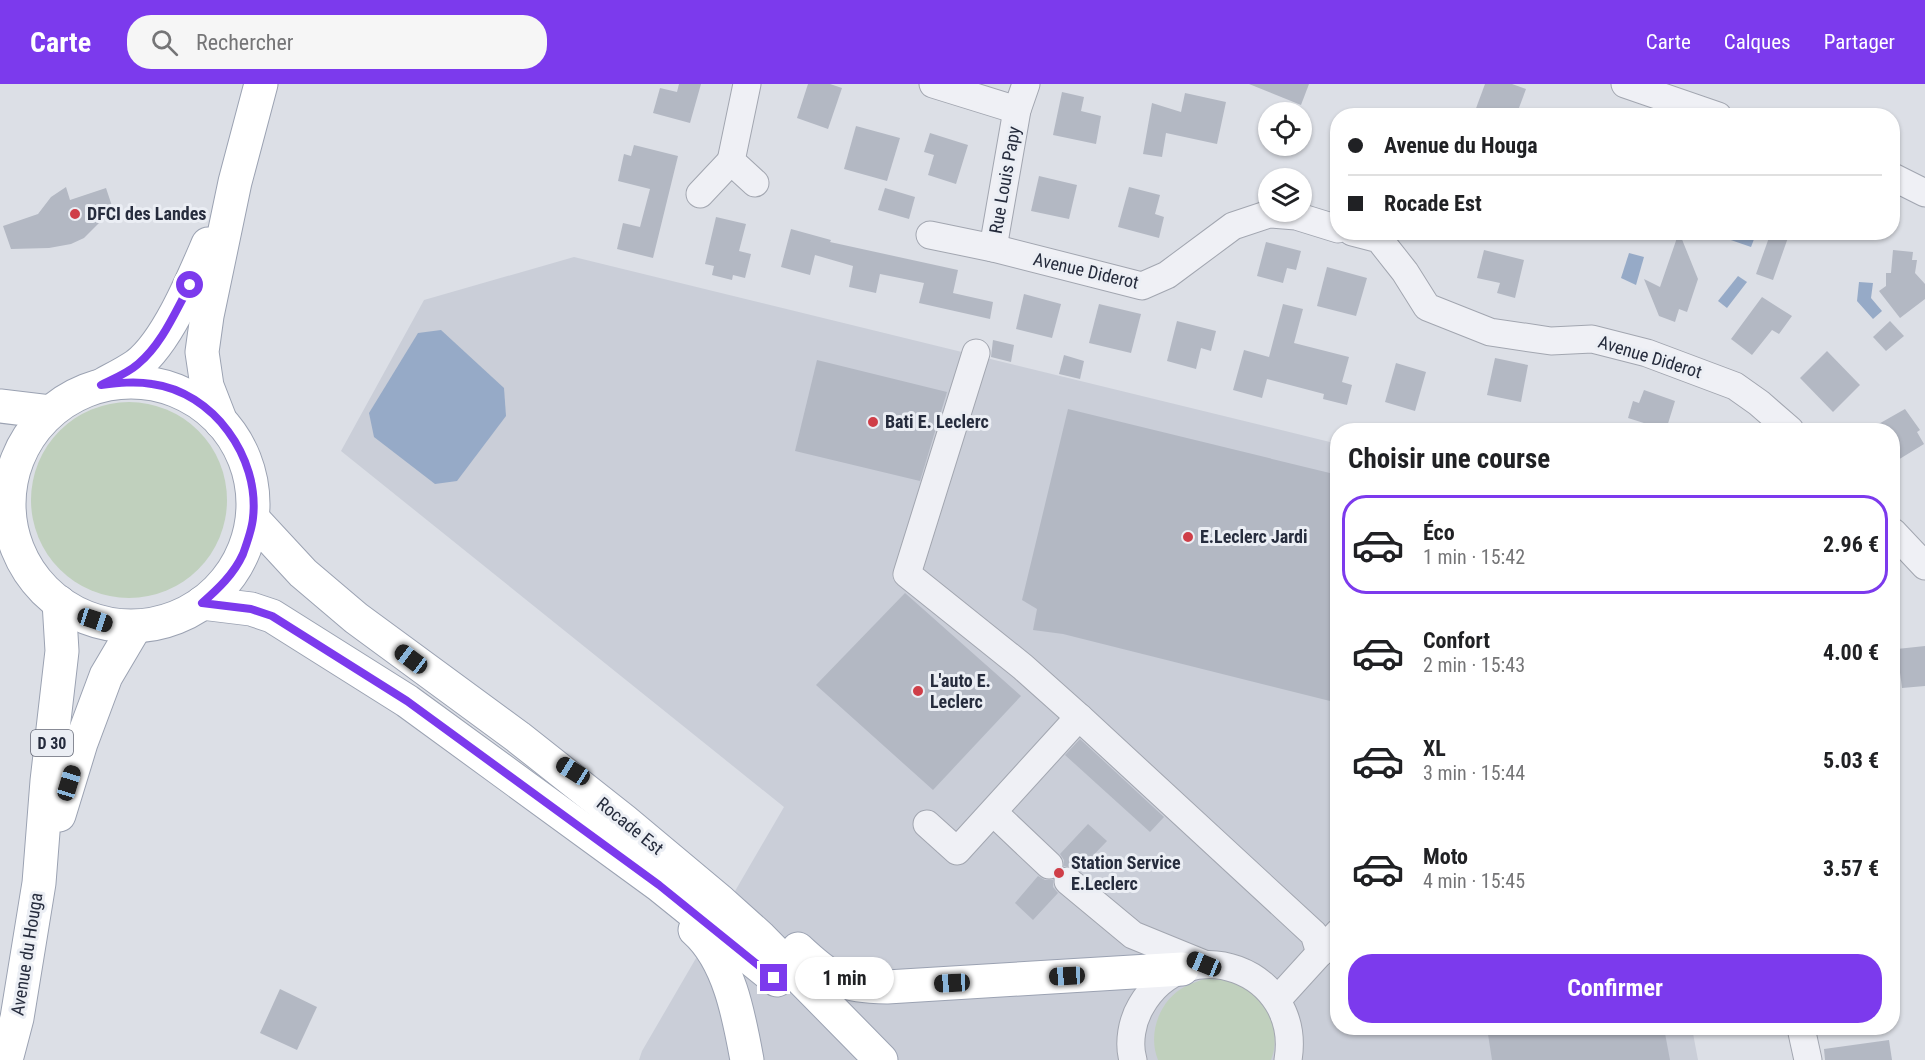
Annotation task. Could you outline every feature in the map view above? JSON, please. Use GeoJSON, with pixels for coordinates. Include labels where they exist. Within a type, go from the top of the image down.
{"type":"FeatureCollection","features":[{"type":"Feature","properties":{"kind":"main road"},"geometry":{"type":"LineString","coordinates":[[221,422],[207,386],[202,352],[207,316],[235,182],[261,84]]}},
{"type":"Feature","properties":{"kind":"main road"},"geometry":{"type":"LineString","coordinates":[[101,385],[127,382],[162,386],[201,404],[221,422],[237,444],[248,469],[253,496],[253,519],[242,555],[226,582],[202,603],[170,620],[135,627],[108,624],[82,616],[58,602],[40,586],[26,566],[16,543],[5,502],[17,461],[31,435],[50,412],[74,396],[101,385],[137,365],[150,353],[190,285],[235,182]]}},
{"type":"Feature","properties":{"kind":"main road"},"geometry":{"type":"LineString","coordinates":[[0,406],[50,412]]}},
{"type":"Feature","properties":{"kind":"main road","name":"Rocade Est"},"geometry":{"type":"LineString","coordinates":[[253,519],[303,573],[356,618],[518,737],[623,819],[729,909],[760,937],[881,1060]]}},
{"type":"Feature","properties":{"kind":"main road","name":"Avenue du Houga"},"geometry":{"type":"LineString","coordinates":[[6,1060],[17,1018],[39,883],[47,782],[62,651],[58,602]]}},
{"type":"Feature","properties":{"kind":"main road","name":"Rocade Est"},"geometry":{"type":"LineString","coordinates":[[202,603],[251,609],[272,616],[407,701],[659,885],[875,1060]]}},
{"type":"Feature","properties":{"kind":"main road","name":"Avenue du Houga"},"geometry":{"type":"LineString","coordinates":[[39,883],[81,743],[106,676],[135,627]]}},
{"type":"Feature","properties":{"kind":"main road"},"geometry":{"type":"LineString","coordinates":[[407,701],[463,752],[645,888],[703,937],[721,963],[732,995],[747,1060]]}},
{"type":"Feature","properties":{"kind":"main road"},"geometry":{"type":"LineString","coordinates":[[518,737],[609,793],[686,853],[820,969],[836,980],[864,986],[887,987],[1193,967]]}},
{"type":"Feature","properties":{"kind":"street"},"geometry":{"type":"LineString","coordinates":[[700,194],[731,161],[747,84]]}},
{"type":"Feature","properties":{"kind":"street"},"geometry":{"type":"LineString","coordinates":[[933,84],[1017,110]]}},
{"type":"Feature","properties":{"kind":"street","name":"Rue Louis Papy"},"geometry":{"type":"LineString","coordinates":[[930,235],[993,248],[1017,110],[1026,84]]}},
{"type":"Feature","properties":{"kind":"street"},"geometry":{"type":"LineString","coordinates":[[1625,84],[1695,108]]}},
{"type":"Feature","properties":{"kind":"street"},"geometry":{"type":"LineString","coordinates":[[731,161],[755,183]]}},
{"type":"Feature","properties":{"kind":"street","name":"Avenue Diderot"},"geometry":{"type":"LineString","coordinates":[[993,248],[1142,286],[1167,275],[1233,226],[1269,214],[1296,216],[1330,227]]}},
{"type":"Feature","properties":{"kind":"street","name":"Avenue Diderot"},"geometry":{"type":"LineString","coordinates":[[1380,240],[1405,272],[1427,307],[1490,332],[1551,341],[1592,339],[1647,353],[1735,386],[1782,423]]}},
{"type":"Feature","properties":{"kind":"street"},"geometry":{"type":"LineString","coordinates":[[976,353],[907,574],[1023,667],[1314,934],[1329,943],[1277,1000]]}},
{"type":"Feature","properties":{"kind":"street"},"geometry":{"type":"LineString","coordinates":[[1900,544],[1925,566]]}},
{"type":"Feature","properties":{"kind":"street"},"geometry":{"type":"LineString","coordinates":[[927,824],[957,851],[1079,717]]}},
{"type":"Feature","properties":{"kind":"street"},"geometry":{"type":"LineString","coordinates":[[994,813],[1059,873],[1133,935],[1193,967]]}},
{"type":"Feature","properties":{"kind":"street"},"geometry":{"type":"LineString","coordinates":[[1133,1060],[1132,1034],[1137,1013],[1148,995],[1163,980],[1193,967],[1225,966],[1245,972],[1262,984],[1277,1000],[1289,1032],[1287,1060]]}},
{"type":"Feature","properties":{"kind":"street"},"geometry":{"type":"LineString","coordinates":[[1803,1035],[1808,1060]]}},
{"type":"Feature","properties":{"kind":"shaded area"},"geometry":{"type":"Polygon","coordinates":[[[574,257],[1330,442],[1330,1035],[1693,1035],[1698,1060],[639,1060],[642,1051],[784,807],[341,451],[424,300],[574,257]]]}},
{"type":"Feature","properties":{"kind":"green space"},"geometry":{"type":"Polygon","coordinates":[[[119,402],[139,402],[167,409],[191,424],[205,438],[220,462],[227,490],[227,510],[220,538],[205,562],[191,576],[167,591],[139,598],[119,598],[91,591],[67,576],[53,562],[38,538],[31,510],[31,490],[38,462],[53,438],[67,424],[91,409],[119,402]]]}},
{"type":"Feature","properties":{"kind":"green space"},"geometry":{"type":"Polygon","coordinates":[[[1204,979],[1236,983],[1259,998],[1270,1017],[1273,1028],[1275,1039],[1271,1060],[1158,1060],[1155,1050],[1155,1028],[1163,1008],[1177,992],[1204,979]]]}},
{"type":"Feature","properties":{"kind":"water"},"geometry":{"type":"Polygon","coordinates":[[[1731,240],[1754,240],[1751,247],[1731,240]]]}},
{"type":"Feature","properties":{"kind":"water"},"geometry":{"type":"Polygon","coordinates":[[[1629,253],[1644,257],[1636,285],[1621,278],[1629,253]]]}},
{"type":"Feature","properties":{"kind":"water"},"geometry":{"type":"Polygon","coordinates":[[[1738,276],[1747,282],[1727,308],[1718,301],[1738,276]]]}},
{"type":"Feature","properties":{"kind":"water"},"geometry":{"type":"Polygon","coordinates":[[[1859,282],[1873,283],[1871,298],[1882,311],[1873,319],[1857,301],[1859,282]]]}},
{"type":"Feature","properties":{"kind":"water"},"geometry":{"type":"Polygon","coordinates":[[[441,330],[504,388],[506,416],[457,481],[435,484],[374,437],[369,413],[418,333],[441,330]]]}},
{"type":"Feature","properties":{"kind":"building"},"geometry":{"type":"Polygon","coordinates":[[[679,84],[701,84],[690,123],[653,113],[660,88],[677,92],[679,84]]]}},
{"type":"Feature","properties":{"kind":"building"},"geometry":{"type":"Polygon","coordinates":[[[808,84],[830,84],[842,88],[828,129],[797,118],[808,84]]]}},
{"type":"Feature","properties":{"kind":"building"},"geometry":{"type":"Polygon","coordinates":[[[1249,84],[1309,84],[1302,102],[1294,102],[1249,84]]]}},
{"type":"Feature","properties":{"kind":"building"},"geometry":{"type":"Polygon","coordinates":[[[1485,84],[1512,84],[1526,89],[1519,108],[1476,108],[1485,84]]]}},
{"type":"Feature","properties":{"kind":"building"},"geometry":{"type":"Polygon","coordinates":[[[1062,92],[1084,97],[1081,111],[1101,116],[1096,144],[1053,135],[1062,92]]]}},
{"type":"Feature","properties":{"kind":"building"},"geometry":{"type":"Polygon","coordinates":[[[1185,93],[1226,102],[1217,144],[1166,133],[1162,157],[1143,154],[1152,103],[1181,112],[1185,93]]]}},
{"type":"Feature","properties":{"kind":"building"},"geometry":{"type":"Polygon","coordinates":[[[856,126],[900,138],[887,181],[844,169],[856,126]]]}},
{"type":"Feature","properties":{"kind":"building"},"geometry":{"type":"Polygon","coordinates":[[[930,133],[968,145],[956,184],[928,175],[934,155],[924,152],[930,133]]]}},
{"type":"Feature","properties":{"kind":"building"},"geometry":{"type":"Polygon","coordinates":[[[634,145],[678,156],[653,258],[617,249],[623,223],[640,227],[650,189],[618,181],[624,154],[631,156],[634,145]]]}},
{"type":"Feature","properties":{"kind":"building"},"geometry":{"type":"Polygon","coordinates":[[[1039,176],[1077,185],[1069,219],[1031,211],[1039,176]]]}},
{"type":"Feature","properties":{"kind":"building"},"geometry":{"type":"Polygon","coordinates":[[[66,187],[70,200],[106,188],[113,209],[84,238],[71,244],[49,248],[11,249],[3,226],[38,214],[51,197],[66,187]]]}},
{"type":"Feature","properties":{"kind":"building"},"geometry":{"type":"Polygon","coordinates":[[[1129,187],[1160,195],[1155,214],[1164,217],[1159,238],[1118,227],[1129,187]]]}},
{"type":"Feature","properties":{"kind":"building"},"geometry":{"type":"Polygon","coordinates":[[[885,188],[915,197],[909,219],[878,210],[885,188]]]}},
{"type":"Feature","properties":{"kind":"building"},"geometry":{"type":"Polygon","coordinates":[[[716,217],[746,224],[739,251],[751,254],[745,278],[733,275],[732,280],[712,275],[714,266],[705,264],[716,217]]]}},
{"type":"Feature","properties":{"kind":"building"},"geometry":{"type":"Polygon","coordinates":[[[791,229],[831,240],[830,242],[958,270],[953,293],[993,302],[990,319],[919,303],[924,283],[880,274],[876,293],[849,287],[853,266],[815,255],[810,275],[781,267],[791,229]]]}},
{"type":"Feature","properties":{"kind":"building"},"geometry":{"type":"Polygon","coordinates":[[[1676,240],[1682,240],[1698,279],[1687,312],[1679,309],[1675,322],[1659,316],[1644,279],[1660,287],[1676,240]]]}},
{"type":"Feature","properties":{"kind":"building"},"geometry":{"type":"Polygon","coordinates":[[[1768,240],[1787,240],[1773,280],[1756,274],[1768,240]]]}},
{"type":"Feature","properties":{"kind":"building"},"geometry":{"type":"Polygon","coordinates":[[[1266,242],[1301,251],[1296,270],[1287,268],[1283,283],[1257,276],[1266,242]]]}},
{"type":"Feature","properties":{"kind":"building"},"geometry":{"type":"Polygon","coordinates":[[[1484,250],[1524,260],[1515,298],[1497,293],[1500,283],[1477,278],[1484,250]]]}},
{"type":"Feature","properties":{"kind":"building"},"geometry":{"type":"Polygon","coordinates":[[[1893,250],[1913,252],[1912,260],[1917,260],[1915,273],[1925,284],[1925,299],[1900,318],[1879,291],[1886,286],[1886,273],[1891,273],[1893,250]]]}},
{"type":"Feature","properties":{"kind":"building"},"geometry":{"type":"Polygon","coordinates":[[[1327,267],[1367,278],[1356,316],[1317,306],[1327,267]]]}},
{"type":"Feature","properties":{"kind":"building"},"geometry":{"type":"Polygon","coordinates":[[[1024,294],[1061,304],[1052,338],[1016,329],[1024,294]]]}},
{"type":"Feature","properties":{"kind":"building"},"geometry":{"type":"Polygon","coordinates":[[[1762,297],[1792,316],[1779,334],[1772,330],[1752,355],[1731,339],[1762,297]]]}},
{"type":"Feature","properties":{"kind":"building"},"geometry":{"type":"Polygon","coordinates":[[[1099,304],[1141,314],[1131,353],[1089,343],[1099,304]]]}},
{"type":"Feature","properties":{"kind":"building"},"geometry":{"type":"Polygon","coordinates":[[[1283,304],[1303,309],[1294,343],[1349,357],[1342,382],[1352,385],[1347,405],[1323,399],[1324,394],[1267,379],[1262,398],[1233,390],[1244,350],[1269,357],[1283,304]]]}},
{"type":"Feature","properties":{"kind":"building"},"geometry":{"type":"Polygon","coordinates":[[[1177,321],[1216,331],[1211,351],[1201,348],[1196,369],[1167,361],[1177,321]]]}},
{"type":"Feature","properties":{"kind":"building"},"geometry":{"type":"Polygon","coordinates":[[[1890,321],[1904,336],[1886,351],[1873,337],[1890,321]]]}},
{"type":"Feature","properties":{"kind":"building"},"geometry":{"type":"Polygon","coordinates":[[[993,340],[1014,345],[1011,362],[991,357],[993,340]]]}},
{"type":"Feature","properties":{"kind":"building"},"geometry":{"type":"Polygon","coordinates":[[[1827,351],[1860,385],[1833,412],[1800,378],[1827,351]]]}},
{"type":"Feature","properties":{"kind":"building"},"geometry":{"type":"Polygon","coordinates":[[[1064,355],[1084,361],[1080,379],[1059,374],[1064,355]]]}},
{"type":"Feature","properties":{"kind":"building"},"geometry":{"type":"Polygon","coordinates":[[[1495,358],[1528,365],[1521,402],[1487,395],[1495,358]]]}},
{"type":"Feature","properties":{"kind":"building","name":"Bati E. Leclerc"},"geometry":{"type":"Polygon","coordinates":[[[817,360],[947,392],[920,481],[795,451],[817,360]]]}},
{"type":"Feature","properties":{"kind":"building"},"geometry":{"type":"Polygon","coordinates":[[[1396,363],[1426,372],[1415,411],[1385,402],[1396,363]]]}},
{"type":"Feature","properties":{"kind":"building"},"geometry":{"type":"Polygon","coordinates":[[[1644,390],[1675,401],[1668,423],[1644,423],[1628,418],[1633,401],[1639,403],[1644,390]]]}},
{"type":"Feature","properties":{"kind":"building","name":"E.Leclerc Jardi"},"geometry":{"type":"Polygon","coordinates":[[[1068,409],[1330,473],[1330,701],[1063,634],[1033,630],[1037,609],[1022,600],[1068,409]]]}},
{"type":"Feature","properties":{"kind":"building"},"geometry":{"type":"Polygon","coordinates":[[[1905,409],[1920,430],[1917,432],[1924,444],[1900,459],[1900,423],[1880,423],[1905,409]]]}},
{"type":"Feature","properties":{"kind":"building","name":"L'auto E. Leclerc"},"geometry":{"type":"Polygon","coordinates":[[[905,593],[1021,696],[933,790],[816,685],[905,593]]]}},
{"type":"Feature","properties":{"kind":"building"},"geometry":{"type":"Polygon","coordinates":[[[1925,646],[1925,686],[1902,688],[1900,649],[1925,646]]]}},
{"type":"Feature","properties":{"kind":"building"},"geometry":{"type":"Polygon","coordinates":[[[1080,739],[1164,817],[1150,832],[1065,755],[1080,739]]]}},
{"type":"Feature","properties":{"kind":"building"},"geometry":{"type":"Polygon","coordinates":[[[1088,824],[1107,841],[1079,870],[1071,866],[1064,866],[1064,860],[1060,854],[1088,824]]]}},
{"type":"Feature","properties":{"kind":"building"},"geometry":{"type":"Polygon","coordinates":[[[1038,876],[1045,880],[1053,880],[1053,887],[1058,893],[1033,920],[1015,903],[1038,876]]]}},
{"type":"Feature","properties":{"kind":"building"},"geometry":{"type":"Polygon","coordinates":[[[280,989],[317,1007],[297,1050],[260,1033],[280,989]]]}},
{"type":"Feature","properties":{"kind":"building"},"geometry":{"type":"Polygon","coordinates":[[[1488,1035],[1665,1035],[1670,1060],[1492,1060],[1488,1035]]]}},
{"type":"Feature","properties":{"kind":"building"},"geometry":{"type":"Polygon","coordinates":[[[1889,1040],[1892,1060],[1825,1060],[1824,1049],[1889,1040]]]}},
{"type":"Feature","properties":{"kind":"place","name":"DFCI des Landes"},"geometry":{"type":"Point","coordinates":[75,214]}},
{"type":"Feature","properties":{"kind":"place","name":"Bati E. Leclerc"},"geometry":{"type":"Point","coordinates":[873,422]}},
{"type":"Feature","properties":{"kind":"place","name":"E.Leclerc Jardi"},"geometry":{"type":"Point","coordinates":[1188,537]}},
{"type":"Feature","properties":{"kind":"place","name":"L'auto E. Leclerc"},"geometry":{"type":"Point","coordinates":[918,691]}},
{"type":"Feature","properties":{"kind":"place","name":"Station Service E.Leclerc"},"geometry":{"type":"Point","coordinates":[1059,873]}},
{"type":"Feature","properties":{"kind":"route"},"geometry":{"type":"LineString","coordinates":[[190,285],[150,353],[137,365],[101,385],[127,382],[153,384],[178,392],[201,404],[221,422],[237,444],[248,469],[253,496],[253,519],[242,555],[226,582],[202,603],[251,609],[272,616],[364,672],[659,885],[774,978]]}}]}
